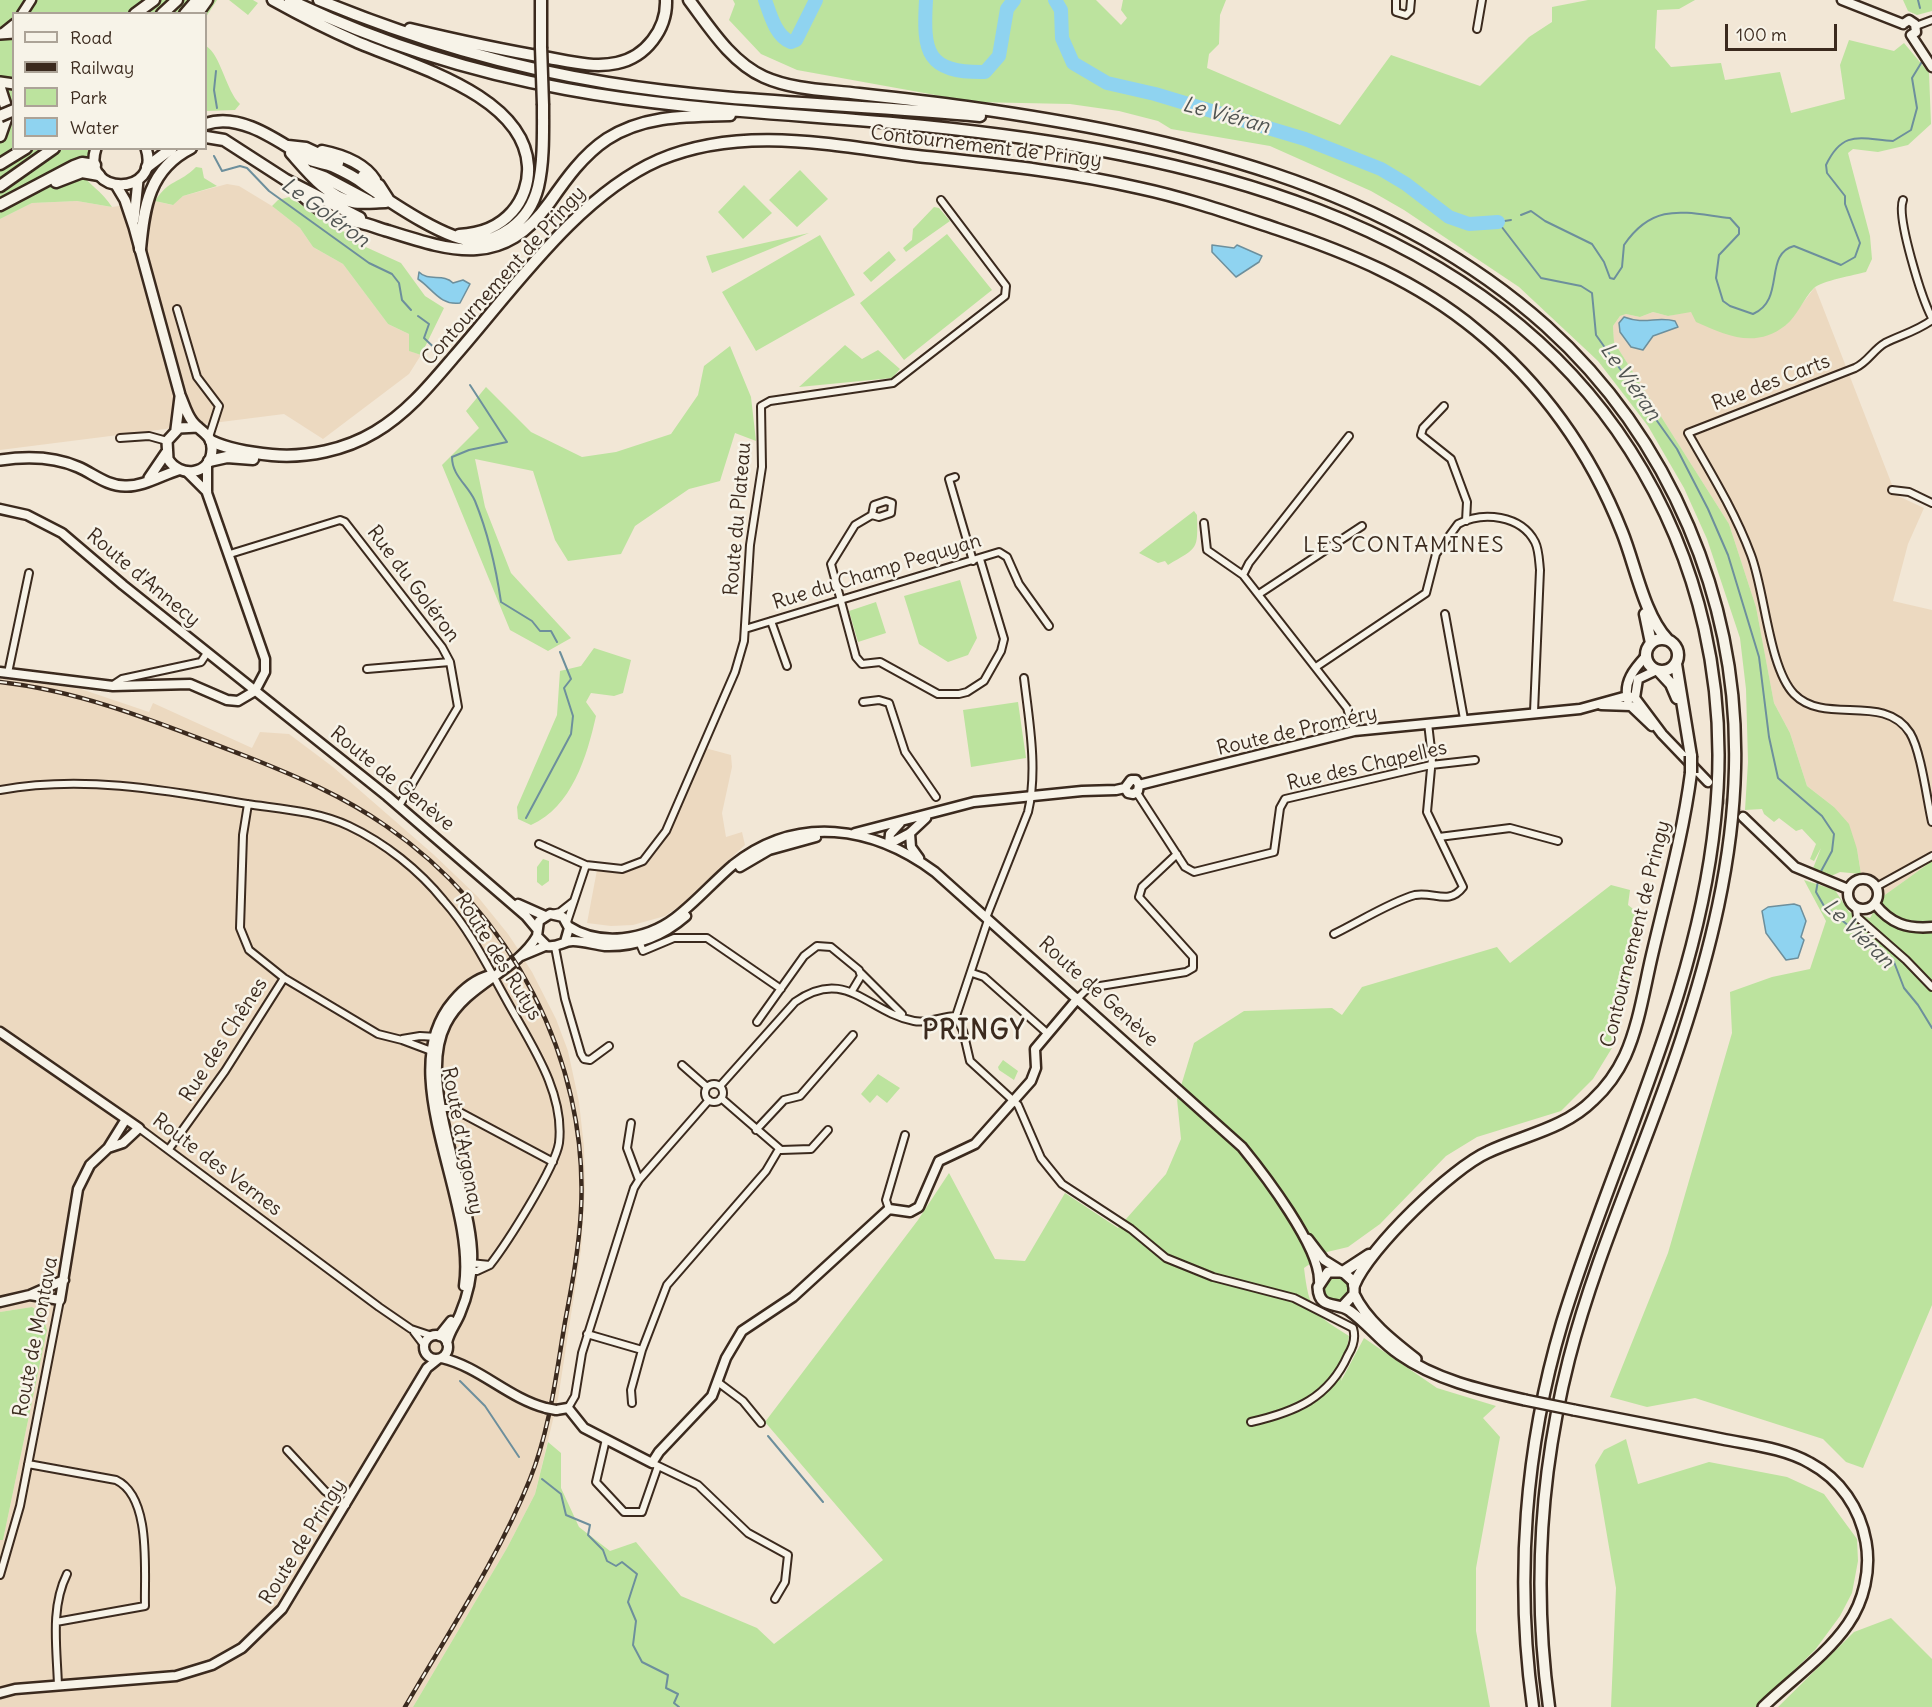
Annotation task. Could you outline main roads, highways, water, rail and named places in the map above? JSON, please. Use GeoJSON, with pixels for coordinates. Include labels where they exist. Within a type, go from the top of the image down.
{"type":"FeatureCollection","features":[{"type":"Feature","properties":{"kind":"highway"},"geometry":{"type":"LineString","coordinates":[[138,12],[154,0]]}},
{"type":"Feature","properties":{"kind":"highway"},"geometry":{"type":"LineString","coordinates":[[166,12],[178,0]]}},
{"type":"Feature","properties":{"kind":"highway"},"geometry":{"type":"LineString","coordinates":[[187,12],[197,0]]}},
{"type":"Feature","properties":{"kind":"highway"},"geometry":{"type":"LineString","coordinates":[[273,0],[354,41],[461,87],[492,106],[511,123],[522,141],[528,159],[527,180],[521,198],[510,214],[497,225],[478,232],[455,236]]}},
{"type":"Feature","properties":{"kind":"highway"},"geometry":{"type":"LineString","coordinates":[[290,0],[406,47],[525,81],[628,99],[772,115],[960,130],[1120,154],[1246,185],[1346,221],[1413,253],[1466,285],[1538,341],[1586,392],[1612,424],[1641,468],[1670,522],[1700,607],[1713,671],[1719,750],[1714,830],[1703,901],[1679,994],[1638,1116],[1572,1292],[1543,1401],[1530,1484],[1524,1573],[1527,1662],[1533,1707]]}},
{"type":"Feature","properties":{"kind":"highway"},"geometry":{"type":"LineString","coordinates":[[319,0],[428,41],[497,61],[609,83],[687,93],[1066,124]]}},
{"type":"Feature","properties":{"kind":"highway"},"geometry":{"type":"LineString","coordinates":[[521,232],[534,213],[544,186],[547,165],[543,109],[541,0]]}},
{"type":"Feature","properties":{"kind":"highway"},"geometry":{"type":"LineString","coordinates":[[357,16],[522,54],[604,65],[628,60],[652,42],[664,20],[666,0]]}},
{"type":"Feature","properties":{"kind":"highway"},"geometry":{"type":"LineString","coordinates":[[688,0],[740,62],[759,75],[779,82],[816,90],[1005,113],[1183,147],[1282,176],[1379,216],[1436,246],[1491,282],[1532,314],[1575,355],[1631,423],[1678,502],[1711,586],[1728,662],[1735,728],[1734,798],[1726,864],[1710,943],[1695,998],[1668,1081],[1588,1298],[1557,1410],[1541,1541],[1543,1651],[1549,1707]]}},
{"type":"Feature","properties":{"kind":"highway"},"geometry":{"type":"LineString","coordinates":[[0,88],[8,113],[0,136]]}},
{"type":"Feature","properties":{"kind":"highway"},"geometry":{"type":"LineString","coordinates":[[286,146],[306,148],[455,236],[475,241],[492,238],[511,228],[527,212],[539,181],[543,109]]}},
{"type":"Feature","properties":{"kind":"highway"},"geometry":{"type":"LineString","coordinates":[[207,137],[227,142],[291,183],[360,221],[436,246],[465,251],[492,248],[521,232],[546,207],[586,156],[622,130],[670,118],[772,115]]}},
{"type":"Feature","properties":{"kind":"highway"},"geometry":{"type":"LineString","coordinates":[[208,122],[242,124],[286,146],[310,166],[383,194]]}},
{"type":"Feature","properties":{"kind":"highway","name":"Contournement de Pringy"},"geometry":{"type":"LineString","coordinates":[[210,439],[242,451],[294,455],[341,447],[379,430],[423,392],[584,210],[624,179],[678,153],[735,141],[785,141],[1057,172],[1168,195],[1306,238],[1386,271],[1430,296],[1460,317],[1528,378],[1576,442],[1611,505],[1654,622],[1678,649],[1676,664],[1686,718],[1691,773],[1680,833],[1634,1028],[1617,1071],[1594,1100],[1572,1117],[1486,1153],[1458,1171],[1379,1248],[1363,1267],[1354,1289]]}},
{"type":"Feature","properties":{"kind":"highway"},"geometry":{"type":"LineString","coordinates":[[207,144],[227,142]]}},
{"type":"Feature","properties":{"kind":"highway","name":"Contournement de Pringy"},"geometry":{"type":"LineString","coordinates":[[208,463],[227,457],[285,462],[323,458],[348,452],[381,436],[422,402],[588,215],[630,183],[669,163],[711,151],[771,146],[1011,173],[1139,194],[1268,232],[1381,275],[1420,297],[1461,326],[1497,356],[1558,425],[1582,462],[1602,500],[1647,620],[1651,643],[1646,656],[1650,665],[1671,684],[1686,718]]}},
{"type":"Feature","properties":{"kind":"highway"},"geometry":{"type":"LineString","coordinates":[[0,164],[23,150]]}},
{"type":"Feature","properties":{"kind":"highway"},"geometry":{"type":"LineString","coordinates":[[0,184],[51,150]]}},
{"type":"Feature","properties":{"kind":"highway"},"geometry":{"type":"LineString","coordinates":[[147,167],[169,150]]}},
{"type":"Feature","properties":{"kind":"highway"},"geometry":{"type":"LineString","coordinates":[[140,249],[145,206],[152,185],[165,167],[188,150]]}},
{"type":"Feature","properties":{"kind":"highway"},"geometry":{"type":"LineString","coordinates":[[310,166],[320,184],[352,202],[369,201],[383,194]]}},
{"type":"Feature","properties":{"kind":"highway"},"geometry":{"type":"LineString","coordinates":[[4,203],[82,172],[97,170]]}},
{"type":"Feature","properties":{"kind":"highway"},"geometry":{"type":"LineString","coordinates":[[1651,643],[1667,639]]}},
{"type":"Feature","properties":{"kind":"highway"},"geometry":{"type":"LineString","coordinates":[[1658,671],[1670,670],[1676,664]]}},
{"type":"Feature","properties":{"kind":"highway","name":"Contournement de Pringy"},"geometry":{"type":"LineString","coordinates":[[1341,1271],[1379,1248]]}},
{"type":"Feature","properties":{"kind":"main road"},"geometry":{"type":"LineString","coordinates":[[0,460],[27,457],[56,460],[119,486],[131,486],[183,471],[198,470],[208,463],[212,453],[210,439],[189,417],[180,395],[125,200],[116,185],[97,170],[96,150]]}},
{"type":"Feature","properties":{"kind":"main road"},"geometry":{"type":"LineString","coordinates":[[116,185],[129,185],[138,180],[147,167],[146,150]]}},
{"type":"Feature","properties":{"kind":"main road"},"geometry":{"type":"LineString","coordinates":[[134,227],[138,180]]}},
{"type":"Feature","properties":{"kind":"main road"},"geometry":{"type":"LineString","coordinates":[[180,395],[176,429],[167,441],[166,453],[169,462],[183,471]]}},
{"type":"Feature","properties":{"kind":"main road"},"geometry":{"type":"LineString","coordinates":[[176,429],[185,426],[199,428]]}},
{"type":"Feature","properties":{"kind":"main road"},"geometry":{"type":"LineString","coordinates":[[147,480],[166,453]]}},
{"type":"Feature","properties":{"kind":"main road"},"geometry":{"type":"LineString","coordinates":[[1437,1374],[1383,1331],[1360,1306],[1350,1276],[1341,1271],[1328,1272],[1319,1281],[1318,1293],[1324,1304],[1336,1308],[1342,1307],[1356,1315],[1399,1354],[1437,1374],[1470,1387],[1791,1454],[1827,1474],[1851,1503],[1863,1530],[1868,1555],[1866,1580],[1857,1607],[1847,1625],[1830,1645],[1763,1707]]}},
{"type":"Feature","properties":{"kind":"main road"},"geometry":{"type":"LineString","coordinates":[[1342,1307],[1354,1289]]}},
{"type":"Feature","properties":{"kind":"water"},"geometry":{"type":"Polygon","coordinates":[[[1212,245],[1234,248],[1237,245],[1262,256],[1259,262],[1236,277],[1212,252],[1212,245]]]}},
{"type":"Feature","properties":{"kind":"water"},"geometry":{"type":"Polygon","coordinates":[[[419,272],[427,277],[445,278],[453,283],[463,280],[470,284],[460,303],[447,302],[418,279],[419,272]]]}},
{"type":"Feature","properties":{"kind":"water"},"geometry":{"type":"Polygon","coordinates":[[[1624,317],[1638,320],[1675,321],[1678,327],[1653,336],[1643,350],[1631,347],[1620,332],[1619,323],[1624,317]]]}},
{"type":"Feature","properties":{"kind":"water"},"geometry":{"type":"Polygon","coordinates":[[[1794,904],[1800,906],[1806,921],[1801,937],[1804,940],[1798,958],[1786,960],[1766,933],[1762,911],[1768,907],[1794,904]]]}},
{"type":"Feature","properties":{"kind":"waterway","name":"Le Viéran"},"geometry":{"type":"LineString","coordinates":[[765,0],[771,18],[781,35],[791,42],[796,40],[816,0]]}},
{"type":"Feature","properties":{"kind":"waterway","name":"Le Viéran"},"geometry":{"type":"LineString","coordinates":[[926,0],[926,33],[932,56],[950,68],[985,72],[999,56],[1007,9],[1014,0]]}},
{"type":"Feature","properties":{"kind":"waterway","name":"Le Viéran"},"geometry":{"type":"LineString","coordinates":[[1055,0],[1061,10],[1062,38],[1073,63],[1107,83],[1155,94],[1305,139],[1381,169],[1406,184],[1449,217],[1469,224],[1498,222]]}},
{"type":"Feature","properties":{"kind":"waterway"},"geometry":{"type":"LineString","coordinates":[[1918,0],[1920,8]]}},
{"type":"Feature","properties":{"kind":"waterway"},"geometry":{"type":"LineString","coordinates":[[1521,215],[1531,211],[1545,221],[1592,244],[1604,262],[1610,278],[1614,279],[1622,267],[1624,245],[1635,231],[1647,222],[1671,213],[1730,218],[1739,228],[1739,234],[1719,255],[1716,278],[1723,301],[1730,306],[1753,314],[1769,299],[1776,267],[1785,251],[1794,246],[1841,265],[1855,257],[1860,243],[1845,204],[1845,196],[1827,173],[1826,165],[1832,154],[1846,141],[1862,138],[1893,141],[1911,130],[1917,108],[1912,78],[1923,60]]}},
{"type":"Feature","properties":{"kind":"waterway"},"geometry":{"type":"LineString","coordinates":[[216,71],[214,90],[217,108]]}},
{"type":"Feature","properties":{"kind":"waterway","name":"Le Goléron"},"geometry":{"type":"LineString","coordinates":[[214,156],[222,171],[240,166],[247,168],[269,191],[369,263],[392,274],[399,283],[402,300],[411,310]]}},
{"type":"Feature","properties":{"kind":"waterway"},"geometry":{"type":"LineString","coordinates":[[1498,222],[1511,220]]}},
{"type":"Feature","properties":{"kind":"waterway","name":"Le Viéran"},"geometry":{"type":"LineString","coordinates":[[1498,222],[1541,278],[1581,286],[1592,293],[1596,335],[1677,449],[1708,509],[1728,555],[1759,657],[1769,737],[1778,778],[1822,816],[1834,834],[1832,851],[1819,875]]}},
{"type":"Feature","properties":{"kind":"waterway"},"geometry":{"type":"LineString","coordinates":[[418,316],[429,324],[424,338],[442,355]]}},
{"type":"Feature","properties":{"kind":"waterway"},"geometry":{"type":"LineString","coordinates":[[470,385],[507,442],[469,450],[452,457],[455,470],[472,495],[480,513],[497,576],[501,602],[532,621],[540,631],[551,631],[557,642]]}},
{"type":"Feature","properties":{"kind":"waterway"},"geometry":{"type":"LineString","coordinates":[[526,818],[571,734],[573,716],[564,688],[571,679],[560,652]]}},
{"type":"Feature","properties":{"kind":"waterway","name":"Le Viéran"},"geometry":{"type":"LineString","coordinates":[[1818,881],[1816,892],[1824,906],[1894,962],[1904,988],[1932,1028]]}},
{"type":"Feature","properties":{"kind":"waterway"},"geometry":{"type":"LineString","coordinates":[[460,1381],[485,1406],[519,1457]]}},
{"type":"Feature","properties":{"kind":"waterway"},"geometry":{"type":"LineString","coordinates":[[768,1436],[823,1502]]}},
{"type":"Feature","properties":{"kind":"waterway"},"geometry":{"type":"LineString","coordinates":[[542,1479],[561,1494],[566,1515],[590,1525],[588,1535],[603,1550],[607,1561],[616,1566],[622,1562],[637,1574],[628,1602],[636,1621],[633,1645],[642,1662],[668,1675],[666,1688],[678,1694],[674,1703],[679,1707]]}},
{"type":"Feature","properties":{"kind":"tunnel"},"geometry":{"type":"LineString","coordinates":[[1708,782],[1743,817]]}},
{"type":"Feature","properties":{"kind":"railway"},"geometry":{"type":"LineString","coordinates":[[0,682],[33,687],[96,702],[157,722],[301,779],[370,815],[430,861],[470,901],[504,945],[533,993],[556,1045],[571,1098],[580,1154],[581,1210],[575,1266],[543,1441],[530,1479],[503,1538],[405,1707]]}},
{"type":"Feature","properties":{"kind":"district","name":"LES CONTAMINES"},"geometry":{"type":"Point","coordinates":[1404,546]}},
{"type":"Feature","properties":{"kind":"district","name":"PRINGY"},"geometry":{"type":"Point","coordinates":[974,1032]}}]}
